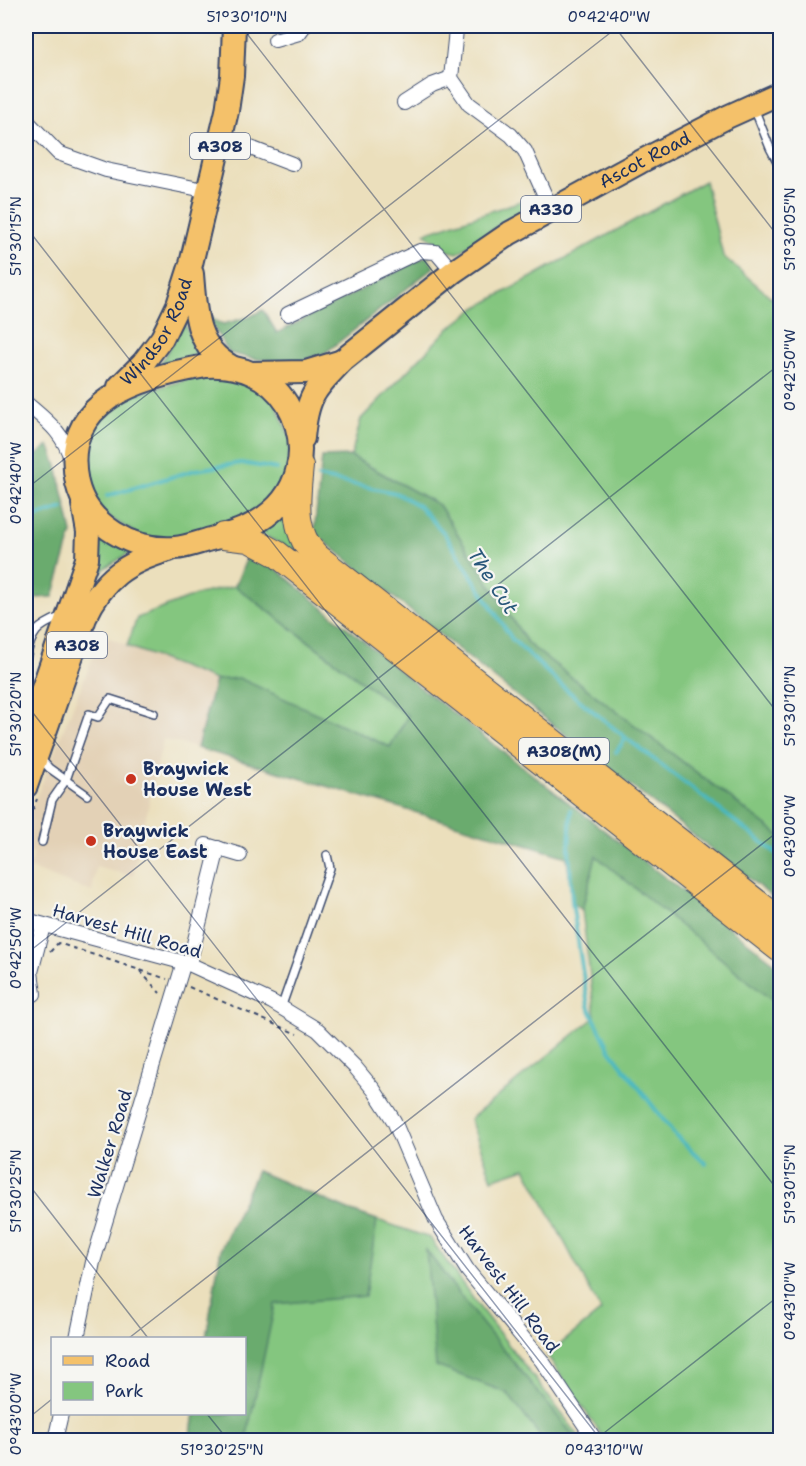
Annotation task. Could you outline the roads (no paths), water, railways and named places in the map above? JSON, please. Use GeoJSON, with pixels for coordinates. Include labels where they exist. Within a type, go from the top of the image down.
{"type":"FeatureCollection","features":[{"type":"Feature","properties":{"kind":"highway","name":"A308(M)"},"geometry":{"type":"LineString","coordinates":[[300,463],[298,526],[307,546],[317,557],[780,921]]}},
{"type":"Feature","properties":{"kind":"highway","name":"A308(M)"},"geometry":{"type":"LineString","coordinates":[[223,536],[249,539],[277,554],[780,949]]}},
{"type":"Feature","properties":{"kind":"main road","name":"Windsor Road"},"geometry":{"type":"LineString","coordinates":[[112,395],[162,338],[178,305],[191,264],[222,137],[230,93],[234,26]]}},
{"type":"Feature","properties":{"kind":"main road","name":"Ascot Road"},"geometry":{"type":"LineString","coordinates":[[300,463],[308,404],[319,386],[343,360],[453,272],[510,233],[551,209],[780,93]]}},
{"type":"Feature","properties":{"kind":"main road","name":"Windsor Road"},"geometry":{"type":"LineString","coordinates":[[191,264],[200,333],[209,349],[230,366]]}},
{"type":"Feature","properties":{"kind":"main road","name":"Ascot Road"},"geometry":{"type":"LineString","coordinates":[[252,373],[306,372],[343,360]]}},
{"type":"Feature","properties":{"kind":"main road"},"geometry":{"type":"LineString","coordinates":[[206,366],[230,366],[252,373],[275,389],[289,408],[300,439],[300,463],[285,496],[268,514],[248,527],[179,548],[150,546],[126,540],[115,534],[98,520],[77,482],[75,457],[86,423],[112,395],[135,383],[206,366]]}},
{"type":"Feature","properties":{"kind":"main road","name":"A308"},"geometry":{"type":"LineString","coordinates":[[26,786],[32,746],[88,551],[87,523],[77,482]]}},
{"type":"Feature","properties":{"kind":"main road","name":"A308"},"geometry":{"type":"LineString","coordinates":[[32,746],[96,597],[109,580],[124,567],[148,556],[179,548]]}},
{"type":"Feature","properties":{"kind":"street"},"geometry":{"type":"LineString","coordinates":[[276,40],[299,33],[304,26]]}},
{"type":"Feature","properties":{"kind":"street"},"geometry":{"type":"LineString","coordinates":[[458,26],[451,78],[469,104],[511,135],[525,151],[551,209]]}},
{"type":"Feature","properties":{"kind":"street"},"geometry":{"type":"LineString","coordinates":[[404,103],[432,85],[451,78]]}},
{"type":"Feature","properties":{"kind":"street"},"geometry":{"type":"LineString","coordinates":[[26,116],[27,120],[58,153],[106,170],[209,192]]}},
{"type":"Feature","properties":{"kind":"street"},"geometry":{"type":"LineString","coordinates":[[222,137],[292,164]]}},
{"type":"Feature","properties":{"kind":"street"},"geometry":{"type":"LineString","coordinates":[[288,314],[420,251],[436,252],[453,272]]}},
{"type":"Feature","properties":{"kind":"street"},"geometry":{"type":"LineString","coordinates":[[26,403],[56,428],[68,449],[77,482]]}},
{"type":"Feature","properties":{"kind":"street"},"geometry":{"type":"LineString","coordinates":[[56,428],[75,424],[93,413]]}},
{"type":"Feature","properties":{"kind":"street","name":"Walker Road"},"geometry":{"type":"LineString","coordinates":[[77,1337],[93,1262],[178,982],[187,963],[212,846],[240,855]]}},
{"type":"Feature","properties":{"kind":"street","name":"Harvest Hill Road"},"geometry":{"type":"LineString","coordinates":[[26,920],[187,963],[282,1008],[318,1030],[355,1067],[374,1090],[394,1121],[436,1220],[468,1271],[542,1361],[595,1440]]}},
{"type":"Feature","properties":{"kind":"street"},"geometry":{"type":"LineString","coordinates":[[34,994],[31,972],[43,926]]}},
{"type":"Feature","properties":{"kind":"street"},"geometry":{"type":"LineString","coordinates":[[55,1440],[61,1415]]}},
{"type":"Feature","properties":{"kind":"lane"},"geometry":{"type":"LineString","coordinates":[[753,105],[780,167]]}},
{"type":"Feature","properties":{"kind":"lane"},"geometry":{"type":"LineString","coordinates":[[26,659],[33,636],[41,626],[71,610]]}},
{"type":"Feature","properties":{"kind":"lane"},"geometry":{"type":"LineString","coordinates":[[42,842],[52,800],[66,780],[88,714],[98,717],[110,699],[154,712]]}},
{"type":"Feature","properties":{"kind":"lane"},"geometry":{"type":"LineString","coordinates":[[32,746],[49,768],[87,795]]}},
{"type":"Feature","properties":{"kind":"lane"},"geometry":{"type":"LineString","coordinates":[[282,1008],[330,868],[327,855]]}},
{"type":"Feature","properties":{"kind":"waterway","name":"The Cut"},"geometry":{"type":"LineString","coordinates":[[107,496],[195,470],[241,463],[277,469]]}},
{"type":"Feature","properties":{"kind":"waterway","name":"The Cut"},"geometry":{"type":"LineString","coordinates":[[318,477],[396,493],[419,506],[444,533],[512,639],[562,686],[626,738],[780,856]]}},
{"type":"Feature","properties":{"kind":"waterway","name":"The Cut"},"geometry":{"type":"LineString","coordinates":[[26,520],[63,508]]}},
{"type":"Feature","properties":{"kind":"waterway","name":"The Cut"},"geometry":{"type":"LineString","coordinates":[[616,752],[626,738]]}},
{"type":"Feature","properties":{"kind":"waterway"},"geometry":{"type":"LineString","coordinates":[[571,810],[569,850],[572,902],[588,1006],[610,1050],[675,1135],[706,1164]]}},
{"type":"Feature","properties":{"kind":"place","name":"Braywick House West"},"geometry":{"type":"Point","coordinates":[131,779]}},
{"type":"Feature","properties":{"kind":"place","name":"Braywick House East"},"geometry":{"type":"Point","coordinates":[91,841]}}]}
